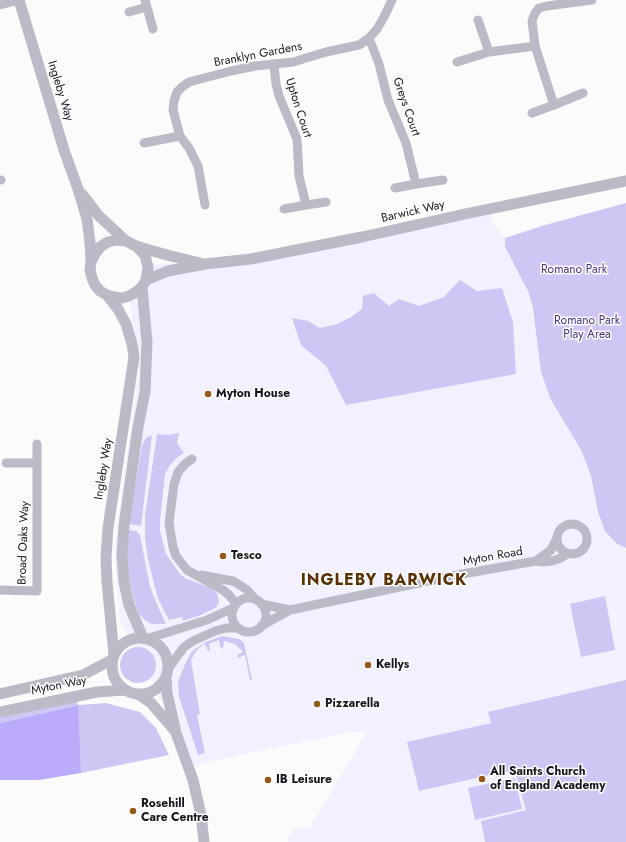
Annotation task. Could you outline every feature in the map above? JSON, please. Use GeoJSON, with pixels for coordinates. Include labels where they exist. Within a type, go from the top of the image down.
{"type":"FeatureCollection","features":[{"type":"Feature","properties":{"kind":"street"},"geometry":{"type":"LineString","coordinates":[[0,5],[19,0]]}},
{"type":"Feature","properties":{"kind":"street","name":"Ingleby Way"},"geometry":{"type":"LineString","coordinates":[[19,0],[64,150],[87,219],[91,262]]}},
{"type":"Feature","properties":{"kind":"street","name":"Branklyn Gardens"},"geometry":{"type":"LineString","coordinates":[[205,205],[198,166],[189,148],[180,136],[173,110],[177,92],[182,86],[198,79],[231,70],[293,62],[326,52],[359,45],[369,38],[384,17],[392,0]]}},
{"type":"Feature","properties":{"kind":"street"},"geometry":{"type":"LineString","coordinates":[[554,104],[535,46],[532,21],[540,8],[592,0]]}},
{"type":"Feature","properties":{"kind":"street"},"geometry":{"type":"LineString","coordinates":[[129,12],[146,4],[153,29]]}},
{"type":"Feature","properties":{"kind":"street"},"geometry":{"type":"LineString","coordinates":[[478,20],[490,52]]}},
{"type":"Feature","properties":{"kind":"street","name":"Greys Court"},"geometry":{"type":"LineString","coordinates":[[369,38],[379,64],[388,100],[406,143],[416,184]]}},
{"type":"Feature","properties":{"kind":"street"},"geometry":{"type":"LineString","coordinates":[[457,62],[490,52],[535,46]]}},
{"type":"Feature","properties":{"kind":"street","name":"Upton Court"},"geometry":{"type":"LineString","coordinates":[[274,65],[279,96],[297,139],[299,176],[306,205]]}},
{"type":"Feature","properties":{"kind":"street"},"geometry":{"type":"LineString","coordinates":[[532,113],[584,93]]}},
{"type":"Feature","properties":{"kind":"street"},"geometry":{"type":"LineString","coordinates":[[144,142],[180,136]]}},
{"type":"Feature","properties":{"kind":"street"},"geometry":{"type":"LineString","coordinates":[[395,188],[443,180]]}},
{"type":"Feature","properties":{"kind":"street","name":"Barwick Way"},"geometry":{"type":"LineString","coordinates":[[144,283],[168,271],[205,264],[251,259],[626,181]]}},
{"type":"Feature","properties":{"kind":"street","name":"Ingleby Way"},"geometry":{"type":"LineString","coordinates":[[78,189],[99,216],[131,243]]}},
{"type":"Feature","properties":{"kind":"street"},"geometry":{"type":"LineString","coordinates":[[284,209],[326,202]]}},
{"type":"Feature","properties":{"kind":"street"},"geometry":{"type":"LineString","coordinates":[[144,283],[136,292],[129,296],[114,297],[106,295],[95,285],[90,270],[94,254],[100,247],[108,242],[117,240],[131,243],[144,255],[147,261],[148,267],[144,283],[147,342],[145,392],[138,427],[124,526],[122,555],[124,582],[129,605],[144,639],[154,642],[162,650],[167,661],[168,693],[176,733],[193,780],[201,815],[204,842]]}},
{"type":"Feature","properties":{"kind":"street","name":"Barwick Way"},"geometry":{"type":"LineString","coordinates":[[131,243],[167,255],[205,264]]}},
{"type":"Feature","properties":{"kind":"street","name":"Ingleby Way"},"geometry":{"type":"LineString","coordinates":[[106,295],[118,309],[126,324],[134,357],[108,528],[106,558],[114,657]]}},
{"type":"Feature","properties":{"kind":"street","name":"Broad Oaks Way"},"geometry":{"type":"LineString","coordinates":[[0,590],[37,591],[37,444]]}},
{"type":"Feature","properties":{"kind":"street"},"geometry":{"type":"LineString","coordinates":[[192,459],[178,472],[174,484],[169,523],[170,534],[176,556],[187,570],[223,590],[230,596],[234,606],[232,617],[238,628]]}},
{"type":"Feature","properties":{"kind":"street"},"geometry":{"type":"LineString","coordinates":[[6,463],[37,463]]}},
{"type":"Feature","properties":{"kind":"street"},"geometry":{"type":"LineString","coordinates":[[568,524],[580,525],[587,534],[586,546],[577,553],[568,553],[562,550],[559,545],[557,538],[559,532],[568,524]]}},
{"type":"Feature","properties":{"kind":"street","name":"Myton Road"},"geometry":{"type":"LineString","coordinates":[[536,561],[551,550],[557,538]]}},
{"type":"Feature","properties":{"kind":"street","name":"Myton Road"},"geometry":{"type":"LineString","coordinates":[[261,626],[290,610],[462,574],[536,561],[552,561],[568,553]]}},
{"type":"Feature","properties":{"kind":"street"},"geometry":{"type":"LineString","coordinates":[[138,694],[152,692],[158,687],[163,682],[167,672],[184,647],[193,641],[215,631],[226,628],[238,628],[252,632],[261,626],[264,620],[266,614],[264,609],[246,589],[233,581],[196,575]]}},
{"type":"Feature","properties":{"kind":"street"},"geometry":{"type":"LineString","coordinates":[[176,733],[151,703],[138,694],[124,690],[117,683],[113,674],[112,664],[114,657],[124,643],[131,640],[144,639],[207,620],[234,606],[245,598],[251,598],[259,602]]}},
{"type":"Feature","properties":{"kind":"street","name":"Myton Road"},"geometry":{"type":"LineString","coordinates":[[259,602],[290,610]]}},
{"type":"Feature","properties":{"kind":"street","name":"Myton Way"},"geometry":{"type":"LineString","coordinates":[[0,694],[83,675],[114,657]]}},
{"type":"Feature","properties":{"kind":"street","name":"Myton Way"},"geometry":{"type":"LineString","coordinates":[[0,712],[97,692],[124,690]]}},
{"type":"Feature","properties":{"kind":"shaded area"},"geometry":{"type":"Polygon","coordinates":[[[489,209],[494,225],[505,238],[505,247],[528,291],[537,336],[541,372],[551,400],[581,450],[591,476],[598,512],[616,543],[626,548],[626,842],[288,842],[287,839],[294,829],[310,827],[367,732],[347,733],[188,766],[176,733],[147,669],[120,621],[114,549],[139,370],[129,296],[136,292],[147,264],[219,263],[489,209]]]}},
{"type":"Feature","properties":{"kind":"shaded area"},"geometry":{"type":"Polygon","coordinates":[[[78,705],[81,773],[39,780],[0,780],[0,723],[78,705]]]}},
{"type":"Feature","properties":{"kind":"green space","name":"Romano Park"},"geometry":{"type":"Polygon","coordinates":[[[626,203],[626,548],[616,543],[605,531],[598,512],[591,476],[581,450],[551,400],[541,372],[533,309],[528,291],[505,247],[505,238],[545,225],[626,203]]]}},
{"type":"Feature","properties":{"kind":"green space"},"geometry":{"type":"Polygon","coordinates":[[[460,280],[477,291],[502,288],[513,322],[516,374],[346,405],[326,366],[301,345],[292,318],[308,321],[320,328],[337,324],[351,317],[362,309],[363,296],[374,293],[389,306],[399,299],[419,306],[444,297],[460,280]]]}},
{"type":"Feature","properties":{"kind":"green space"},"geometry":{"type":"Polygon","coordinates":[[[179,433],[177,443],[184,453],[170,465],[165,474],[160,531],[166,554],[180,574],[185,578],[213,589],[217,593],[219,601],[215,608],[201,615],[183,621],[182,617],[169,620],[158,599],[148,560],[145,538],[145,515],[157,434],[168,435],[179,433]]]}},
{"type":"Feature","properties":{"kind":"green space"},"geometry":{"type":"Polygon","coordinates":[[[152,435],[141,526],[129,524],[142,445],[146,438],[152,435]]]}},
{"type":"Feature","properties":{"kind":"green space"},"geometry":{"type":"Polygon","coordinates":[[[128,530],[136,531],[140,535],[150,587],[166,624],[151,624],[139,614],[129,579],[127,559],[128,530]]]}},
{"type":"Feature","properties":{"kind":"green space"},"geometry":{"type":"Polygon","coordinates":[[[605,596],[615,650],[581,657],[570,604],[605,596]]]}},
{"type":"Feature","properties":{"kind":"green space"},"geometry":{"type":"Polygon","coordinates":[[[222,636],[239,639],[244,643],[252,680],[250,680],[245,655],[238,658],[237,655],[243,652],[235,644],[224,641],[223,648],[221,649],[219,640],[209,644],[210,651],[208,651],[205,644],[195,653],[191,660],[200,714],[197,715],[205,753],[198,755],[179,697],[178,682],[192,651],[206,642],[222,636]]]}},
{"type":"Feature","properties":{"kind":"green space"},"geometry":{"type":"Polygon","coordinates":[[[142,647],[151,652],[155,658],[155,672],[151,678],[142,683],[134,683],[125,678],[121,672],[120,661],[125,652],[131,648],[142,647]]]}},
{"type":"Feature","properties":{"kind":"green space"},"geometry":{"type":"Polygon","coordinates":[[[626,680],[626,842],[485,842],[481,821],[526,810],[515,772],[503,772],[419,791],[407,742],[491,723],[488,712],[626,680]]]}},
{"type":"Feature","properties":{"kind":"green space"},"geometry":{"type":"Polygon","coordinates":[[[77,701],[78,705],[106,703],[140,712],[156,728],[169,755],[81,773],[77,705],[0,723],[0,717],[77,701]]]}},
{"type":"Feature","properties":{"kind":"green space"},"geometry":{"type":"Polygon","coordinates":[[[515,778],[522,809],[475,820],[468,788],[515,778]]]}},
{"type":"Feature","properties":{"kind":"place","name":"Myton House"},"geometry":{"type":"Point","coordinates":[208,394]}},
{"type":"Feature","properties":{"kind":"place","name":"Tesco"},"geometry":{"type":"Point","coordinates":[223,556]}},
{"type":"Feature","properties":{"kind":"place","name":"Kellys"},"geometry":{"type":"Point","coordinates":[368,665]}},
{"type":"Feature","properties":{"kind":"place","name":"Pizzarella"},"geometry":{"type":"Point","coordinates":[317,704]}},
{"type":"Feature","properties":{"kind":"place","name":"All Saints Church of England Academy"},"geometry":{"type":"Point","coordinates":[482,779]}},
{"type":"Feature","properties":{"kind":"place","name":"IB Leisure"},"geometry":{"type":"Point","coordinates":[268,780]}},
{"type":"Feature","properties":{"kind":"place","name":"Rosehill Care Centre"},"geometry":{"type":"Point","coordinates":[133,811]}},
{"type":"Feature","properties":{"kind":"district","name":"INGLEBY BARWICK"},"geometry":{"type":"Point","coordinates":[384,581]}},
{"type":"Feature","properties":{"kind":"park label","name":"Romano Park Play Area"},"geometry":{"type":"Point","coordinates":[587,328]}}]}
